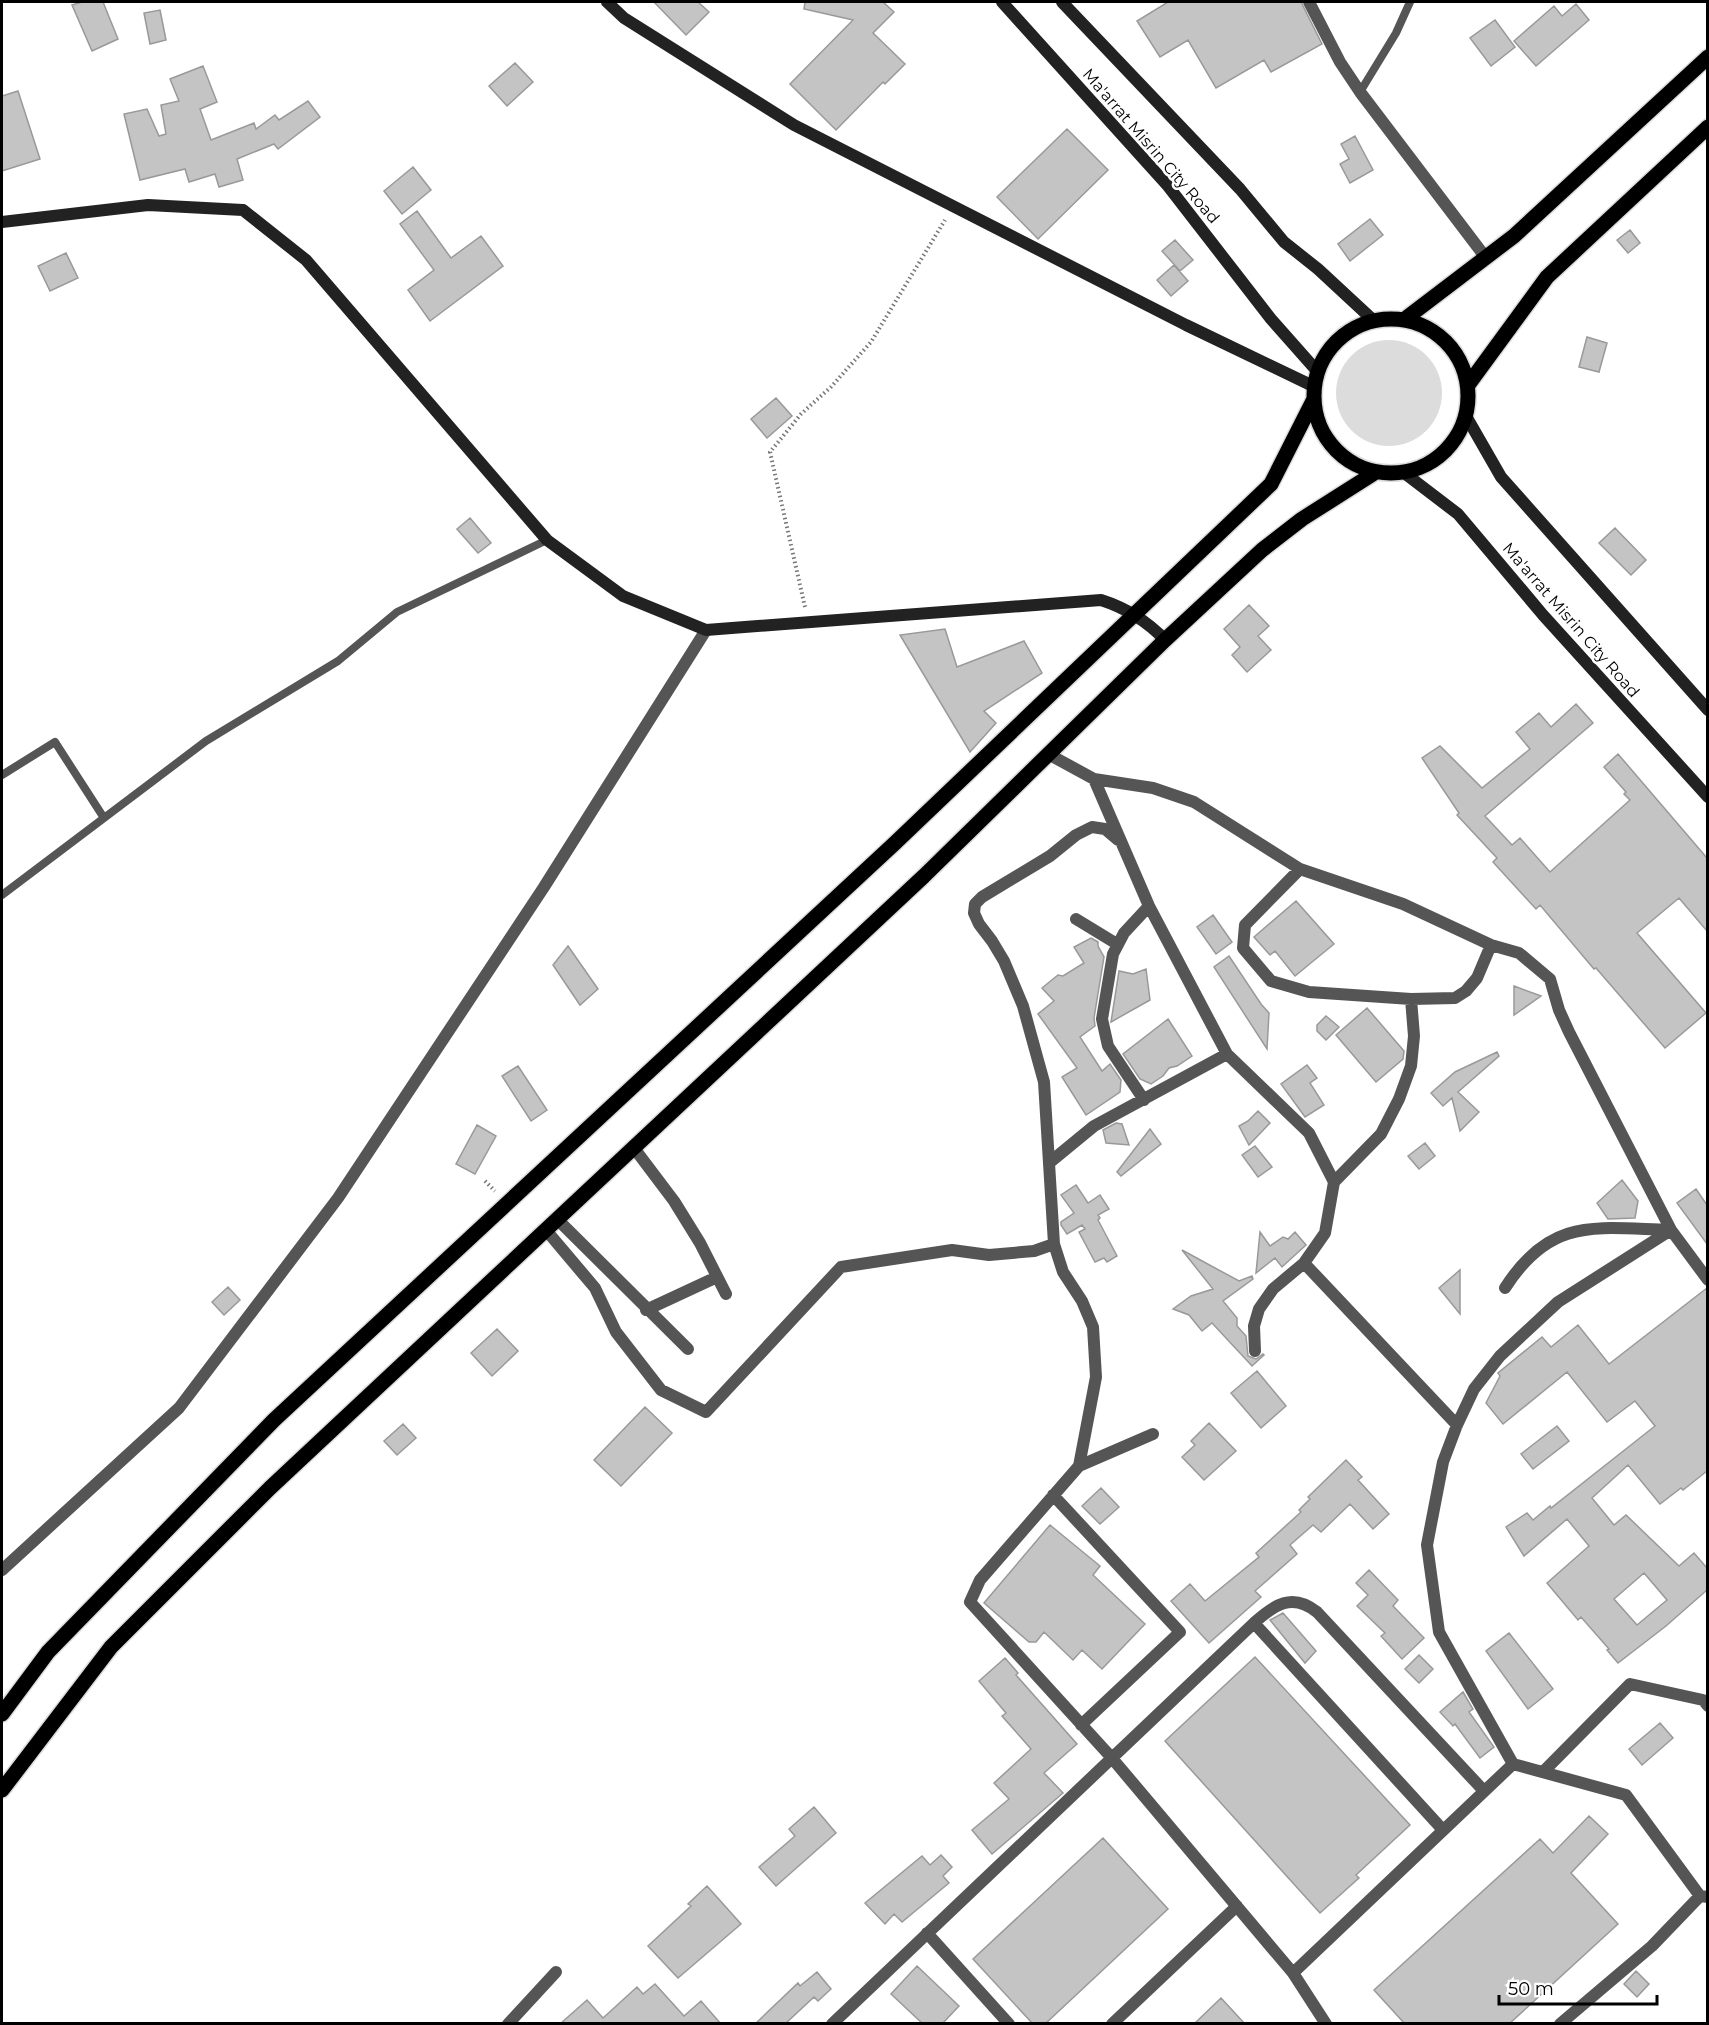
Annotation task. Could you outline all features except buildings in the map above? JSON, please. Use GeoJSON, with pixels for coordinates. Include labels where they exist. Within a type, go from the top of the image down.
{"type":"FeatureCollection","features":[{"type":"Feature","properties":{"kind":"main road"},"geometry":{"type":"LineString","coordinates":[[1405,319],[1514,236],[1707,57]]}},
{"type":"Feature","properties":{"kind":"main road"},"geometry":{"type":"LineString","coordinates":[[1468,384],[1547,278],[1707,126]]}},
{"type":"Feature","properties":{"kind":"main road"},"geometry":{"type":"LineString","coordinates":[[2,1714],[48,1652],[274,1420],[878,859],[1271,484],[1315,386],[1323,357],[1336,340],[1353,328],[1373,320],[1405,319],[1428,327],[1447,342],[1461,362],[1468,384],[1466,416],[1457,436],[1442,453],[1424,466],[1403,472],[1376,472],[1351,462],[1330,445],[1318,422],[1315,386]]}},
{"type":"Feature","properties":{"kind":"main road"},"geometry":{"type":"LineString","coordinates":[[2,1790],[111,1647],[270,1488],[924,876],[1165,640],[1262,550],[1302,519],[1376,472]]}},
{"type":"Feature","properties":{"kind":"street"},"geometry":{"type":"LineString","coordinates":[[607,2],[624,18],[794,125],[1186,325],[1315,386]]}},
{"type":"Feature","properties":{"kind":"street","name":"Ma'arrat Misrin City Road"},"geometry":{"type":"LineString","coordinates":[[1002,2],[1168,186],[1270,319],[1315,386]]}},
{"type":"Feature","properties":{"kind":"street","name":"Ma'arrat Misrin City Road"},"geometry":{"type":"LineString","coordinates":[[1062,2],[1240,189],[1284,242],[1318,268],[1373,320]]}},
{"type":"Feature","properties":{"kind":"street"},"geometry":{"type":"LineString","coordinates":[[1309,2],[1340,62],[1360,92],[1486,258]]}},
{"type":"Feature","properties":{"kind":"street"},"geometry":{"type":"LineString","coordinates":[[2,222],[148,205],[243,210],[306,261],[547,540],[623,596],[706,630],[1101,600],[1135,615],[1165,640]]}},
{"type":"Feature","properties":{"kind":"street"},"geometry":{"type":"LineString","coordinates":[[1466,416],[1501,477],[1707,710]]}},
{"type":"Feature","properties":{"kind":"street","name":"Ma'arrat Misrin City Road"},"geometry":{"type":"LineString","coordinates":[[1403,472],[1458,514],[1543,615],[1707,797]]}},
{"type":"Feature","properties":{"kind":"street"},"geometry":{"type":"LineString","coordinates":[[2,1570],[179,1408],[338,1198],[544,887],[706,630]]}},
{"type":"Feature","properties":{"kind":"street"},"geometry":{"type":"LineString","coordinates":[[1050,755],[1094,779],[1153,788],[1194,802],[1300,869],[1403,904],[1491,945],[1518,953],[1550,979],[1559,1010],[1569,1032],[1671,1230],[1707,1280]]}},
{"type":"Feature","properties":{"kind":"street"},"geometry":{"type":"LineString","coordinates":[[1094,779],[1149,906],[1227,1054],[1309,1133],[1334,1182]]}},
{"type":"Feature","properties":{"kind":"street"},"geometry":{"type":"LineString","coordinates":[[1079,1466],[1096,1377],[1093,1327],[1082,1301],[1063,1272],[1054,1244],[1044,1082],[1023,1006],[1004,961],[974,914],[975,904],[982,897],[1050,856],[1076,835],[1092,826],[1105,829],[1120,842]]}},
{"type":"Feature","properties":{"kind":"street"},"geometry":{"type":"LineString","coordinates":[[1300,869],[1245,925],[1243,948],[1271,981],[1309,992],[1412,999],[1455,998],[1466,991],[1477,978],[1491,945]]}},
{"type":"Feature","properties":{"kind":"street"},"geometry":{"type":"LineString","coordinates":[[1144,1100],[1108,1046],[1103,1032],[1102,1006],[1110,965],[1117,944],[1149,906]]}},
{"type":"Feature","properties":{"kind":"street"},"geometry":{"type":"LineString","coordinates":[[1076,919],[1117,944]]}},
{"type":"Feature","properties":{"kind":"street"},"geometry":{"type":"LineString","coordinates":[[1255,1351],[1254,1326],[1259,1309],[1274,1289],[1304,1263],[1325,1233],[1334,1182],[1381,1134],[1400,1100],[1411,1066],[1414,1036],[1412,999]]}},
{"type":"Feature","properties":{"kind":"street"},"geometry":{"type":"LineString","coordinates":[[1049,1163],[1094,1126],[1227,1054]]}},
{"type":"Feature","properties":{"kind":"street"},"geometry":{"type":"LineString","coordinates":[[634,1148],[674,1201],[700,1243],[726,1294]]}},
{"type":"Feature","properties":{"kind":"street"},"geometry":{"type":"LineString","coordinates":[[557,1219],[646,1310],[688,1349]]}},
{"type":"Feature","properties":{"kind":"street"},"geometry":{"type":"LineString","coordinates":[[1505,1288],[1518,1269],[1535,1251],[1564,1233],[1591,1228],[1671,1230]]}},
{"type":"Feature","properties":{"kind":"street"},"geometry":{"type":"LineString","coordinates":[[546,1230],[595,1288],[616,1332],[662,1390],[706,1412],[841,1267],[952,1250],[988,1255],[1034,1251],[1054,1244]]}},
{"type":"Feature","properties":{"kind":"street"},"geometry":{"type":"LineString","coordinates":[[1560,2024],[1652,1946],[1704,1897],[1626,1796],[1513,1764],[1439,1632],[1427,1545],[1443,1462],[1474,1389],[1500,1356],[1558,1302],[1671,1230]]}},
{"type":"Feature","properties":{"kind":"street"},"geometry":{"type":"LineString","coordinates":[[1304,1263],[1457,1425]]}},
{"type":"Feature","properties":{"kind":"street"},"geometry":{"type":"LineString","coordinates":[[646,1310],[717,1277]]}},
{"type":"Feature","properties":{"kind":"street"},"geometry":{"type":"LineString","coordinates":[[1153,1434],[1079,1466],[980,1580],[970,1602],[1111,1757],[1237,1906],[1293,1973],[1326,2024]]}},
{"type":"Feature","properties":{"kind":"street"},"geometry":{"type":"LineString","coordinates":[[1053,1495],[1180,1632],[1081,1725]]}},
{"type":"Feature","properties":{"kind":"street"},"geometry":{"type":"LineString","coordinates":[[832,2024],[1111,1757],[1274,1606],[1295,1602],[1311,1607],[1484,1791]]}},
{"type":"Feature","properties":{"kind":"street"},"geometry":{"type":"LineString","coordinates":[[1254,1623],[1443,1830]]}},
{"type":"Feature","properties":{"kind":"street"},"geometry":{"type":"LineString","coordinates":[[1543,1772],[1630,1684],[1703,1700],[1707,1706]]}},
{"type":"Feature","properties":{"kind":"street"},"geometry":{"type":"LineString","coordinates":[[1293,1973],[1513,1764]]}},
{"type":"Feature","properties":{"kind":"street"},"geometry":{"type":"LineString","coordinates":[[1112,2024],[1237,1906]]}},
{"type":"Feature","properties":{"kind":"street"},"geometry":{"type":"LineString","coordinates":[[927,1933],[1009,2024]]}},
{"type":"Feature","properties":{"kind":"street"},"geometry":{"type":"LineString","coordinates":[[508,2024],[556,1972]]}},
{"type":"Feature","properties":{"kind":"lane"},"geometry":{"type":"LineString","coordinates":[[1360,92],[1396,33],[1410,2]]}},
{"type":"Feature","properties":{"kind":"lane"},"geometry":{"type":"LineString","coordinates":[[2,895],[206,741],[338,661],[397,612],[547,540]]}},
{"type":"Feature","properties":{"kind":"lane"},"geometry":{"type":"LineString","coordinates":[[2,775],[55,742],[104,818]]}},
{"type":"Feature","properties":{"kind":"path"},"geometry":{"type":"LineString","coordinates":[[809,622],[770,452],[801,414],[831,387],[871,342],[953,207]]}},
{"type":"Feature","properties":{"kind":"shaded area"},"geometry":{"type":"Polygon","coordinates":[[[1389,340],[1409,344],[1426,356],[1438,373],[1442,393],[1438,413],[1426,430],[1409,442],[1389,446],[1369,442],[1352,430],[1340,413],[1336,393],[1340,373],[1352,356],[1369,344],[1389,340]]]}}]}
